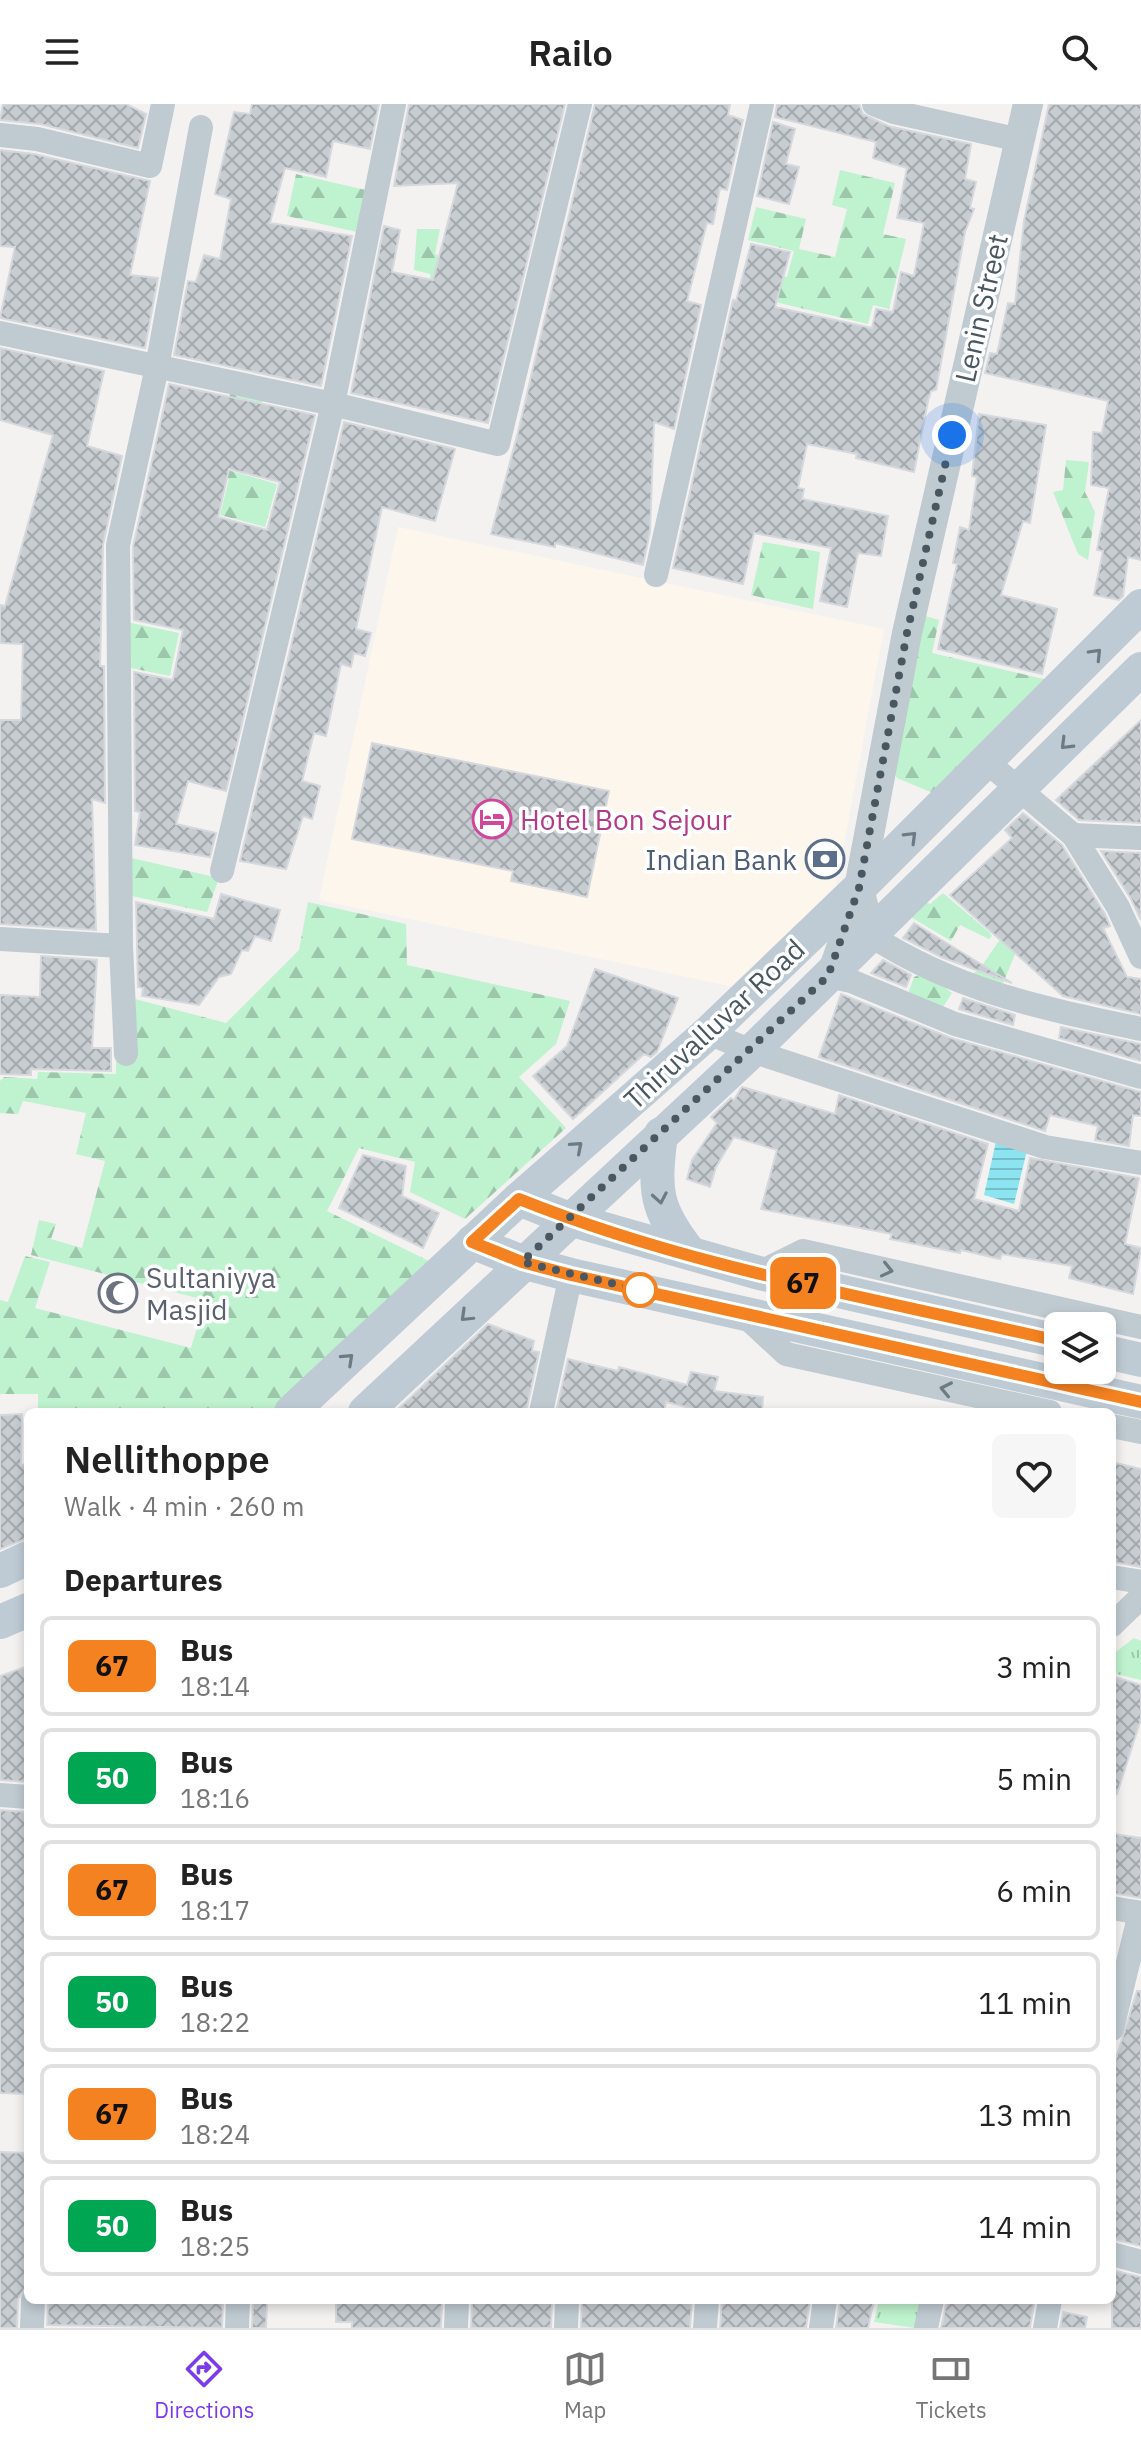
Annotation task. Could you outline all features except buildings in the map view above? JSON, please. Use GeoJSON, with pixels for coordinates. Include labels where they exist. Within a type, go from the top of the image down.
{"type":"FeatureCollection","features":[{"type":"Feature","properties":{"kind":"main road","name":"Thiruvalluvar Road"},"geometry":{"type":"LineString","coordinates":[[295,1408],[519,1199],[708,1033],[987,762],[1141,606]]}},
{"type":"Feature","properties":{"kind":"main road","name":"Thiruvalluvar Road"},"geometry":{"type":"LineString","coordinates":[[370,1408],[522,1262],[752,1051],[1141,669]]}},
{"type":"Feature","properties":{"kind":"main road"},"geometry":{"type":"LineString","coordinates":[[661,1134],[657,1172],[659,1199],[666,1222],[690,1253]]}},
{"type":"Feature","properties":{"kind":"main road"},"geometry":{"type":"LineString","coordinates":[[519,1199],[569,1219],[759,1273],[1044,1338]]}},
{"type":"Feature","properties":{"kind":"main road"},"geometry":{"type":"LineString","coordinates":[[472,1242],[522,1262],[571,1275],[1141,1402]]}},
{"type":"Feature","properties":{"kind":"main road"},"geometry":{"type":"LineString","coordinates":[[1116,1354],[1141,1360]]}},
{"type":"Feature","properties":{"kind":"main road"},"geometry":{"type":"LineString","coordinates":[[0,1571],[24,1560]]}},
{"type":"Feature","properties":{"kind":"main road"},"geometry":{"type":"LineString","coordinates":[[0,1622],[24,1612]]}},
{"type":"Feature","properties":{"kind":"street"},"geometry":{"type":"LineString","coordinates":[[0,135],[37,139],[150,166],[163,104]]}},
{"type":"Feature","properties":{"kind":"street"},"geometry":{"type":"LineString","coordinates":[[222,871],[333,404],[394,104]]}},
{"type":"Feature","properties":{"kind":"street"},"geometry":{"type":"LineString","coordinates":[[0,333],[333,404],[498,444],[580,104]]}},
{"type":"Feature","properties":{"kind":"street"},"geometry":{"type":"LineString","coordinates":[[656,575],[762,104]]}},
{"type":"Feature","properties":{"kind":"street","name":"Lenin Street"},"geometry":{"type":"LineString","coordinates":[[870,935],[859,888],[909,622],[1028,104]]}},
{"type":"Feature","properties":{"kind":"street"},"geometry":{"type":"LineString","coordinates":[[888,107],[1020,140]]}},
{"type":"Feature","properties":{"kind":"street"},"geometry":{"type":"LineString","coordinates":[[126,1054],[121,946],[118,545],[157,367],[201,127]]}},
{"type":"Feature","properties":{"kind":"street"},"geometry":{"type":"LineString","coordinates":[[987,762],[1073,835],[1118,907],[1141,957]]}},
{"type":"Feature","properties":{"kind":"street"},"geometry":{"type":"LineString","coordinates":[[1073,835],[1141,838]]}},
{"type":"Feature","properties":{"kind":"street"},"geometry":{"type":"LineString","coordinates":[[859,888],[828,976],[851,981],[955,1024],[1141,1077]]}},
{"type":"Feature","properties":{"kind":"street"},"geometry":{"type":"LineString","coordinates":[[870,935],[951,981],[995,995],[1141,1029]]}},
{"type":"Feature","properties":{"kind":"street"},"geometry":{"type":"LineString","coordinates":[[0,939],[121,946]]}},
{"type":"Feature","properties":{"kind":"street"},"geometry":{"type":"LineString","coordinates":[[708,1033],[752,1051],[1045,1147],[1141,1163]]}},
{"type":"Feature","properties":{"kind":"street"},"geometry":{"type":"LineString","coordinates":[[759,1273],[803,1251],[1141,1327]]}},
{"type":"Feature","properties":{"kind":"street"},"geometry":{"type":"LineString","coordinates":[[542,1408],[571,1275]]}},
{"type":"Feature","properties":{"kind":"street"},"geometry":{"type":"LineString","coordinates":[[742,1313],[786,1354],[1032,1408]]}},
{"type":"Feature","properties":{"kind":"street"},"geometry":{"type":"LineString","coordinates":[[1116,1427],[1141,1432]]}},
{"type":"Feature","properties":{"kind":"street"},"geometry":{"type":"LineString","coordinates":[[1116,1578],[1141,1582]]}},
{"type":"Feature","properties":{"kind":"street"},"geometry":{"type":"LineString","coordinates":[[1116,1621],[1141,1597]]}},
{"type":"Feature","properties":{"kind":"street"},"geometry":{"type":"LineString","coordinates":[[0,1795],[24,1797]]}},
{"type":"Feature","properties":{"kind":"street"},"geometry":{"type":"LineString","coordinates":[[1116,1909],[1140,1913],[1116,2012]]}},
{"type":"Feature","properties":{"kind":"street"},"geometry":{"type":"LineString","coordinates":[[1116,2255],[1141,2262]]}},
{"type":"Feature","properties":{"kind":"street"},"geometry":{"type":"LineString","coordinates":[[32,2328],[33,2304]]}},
{"type":"Feature","properties":{"kind":"street"},"geometry":{"type":"LineString","coordinates":[[237,2328],[238,2304]]}},
{"type":"Feature","properties":{"kind":"street"},"geometry":{"type":"LineString","coordinates":[[456,2328],[457,2304]]}},
{"type":"Feature","properties":{"kind":"street"},"geometry":{"type":"LineString","coordinates":[[566,2328],[567,2304]]}},
{"type":"Feature","properties":{"kind":"street"},"geometry":{"type":"LineString","coordinates":[[705,2328],[707,2304]]}},
{"type":"Feature","properties":{"kind":"street"},"geometry":{"type":"LineString","coordinates":[[821,2328],[824,2304]]}},
{"type":"Feature","properties":{"kind":"street"},"geometry":{"type":"LineString","coordinates":[[926,2328],[931,2304]]}},
{"type":"Feature","properties":{"kind":"street"},"geometry":{"type":"LineString","coordinates":[[1045,2328],[1049,2304]]}},
{"type":"Feature","properties":{"kind":"shaded area"},"geometry":{"type":"Polygon","coordinates":[[[398,527],[884,629],[836,886],[734,987],[319,900],[398,527]]]}},
{"type":"Feature","properties":{"kind":"green space"},"geometry":{"type":"Polygon","coordinates":[[[840,170],[895,183],[883,234],[906,239],[889,309],[873,305],[868,324],[771,301],[777,275],[787,277],[794,251],[748,240],[756,207],[806,219],[799,249],[835,257],[847,209],[832,205],[840,170]]]}},
{"type":"Feature","properties":{"kind":"green space"},"geometry":{"type":"Polygon","coordinates":[[[296,174],[370,191],[361,233],[287,216],[296,174]]]}},
{"type":"Feature","properties":{"kind":"green space"},"geometry":{"type":"Polygon","coordinates":[[[417,229],[440,229],[435,254],[447,260],[431,287],[430,274],[414,270],[417,229]]]}},
{"type":"Feature","properties":{"kind":"green space"},"geometry":{"type":"Polygon","coordinates":[[[231,392],[264,400],[254,411],[227,470],[277,484],[265,527],[220,515],[229,479],[199,472],[231,392]]]}},
{"type":"Feature","properties":{"kind":"green space"},"geometry":{"type":"Polygon","coordinates":[[[1066,460],[1089,462],[1085,492],[1095,512],[1088,560],[1078,554],[1053,492],[1063,490],[1066,460]]]}},
{"type":"Feature","properties":{"kind":"green space"},"geometry":{"type":"Polygon","coordinates":[[[763,542],[820,552],[813,609],[751,595],[763,542]]]}},
{"type":"Feature","properties":{"kind":"green space"},"geometry":{"type":"Polygon","coordinates":[[[912,612],[939,620],[932,653],[1044,679],[1050,686],[945,798],[897,778],[884,754],[912,612]]]}},
{"type":"Feature","properties":{"kind":"green space"},"geometry":{"type":"Polygon","coordinates":[[[126,622],[179,633],[170,676],[126,667],[126,622]]]}},
{"type":"Feature","properties":{"kind":"green space"},"geometry":{"type":"Polygon","coordinates":[[[127,857],[219,878],[207,912],[127,895],[127,857]]]}},
{"type":"Feature","properties":{"kind":"green space"},"geometry":{"type":"Polygon","coordinates":[[[943,893],[992,936],[989,939],[960,925],[951,941],[899,910],[916,897],[930,904],[943,893]]]}},
{"type":"Feature","properties":{"kind":"green space"},"geometry":{"type":"Polygon","coordinates":[[[308,902],[406,924],[407,965],[570,1001],[556,1044],[519,1077],[566,1128],[465,1219],[410,1192],[415,1162],[359,1148],[327,1211],[431,1262],[276,1408],[38,1408],[38,1394],[0,1394],[0,1300],[8,1302],[25,1256],[50,1262],[35,1308],[191,1348],[205,1300],[31,1255],[39,1220],[56,1224],[51,1239],[82,1248],[105,1161],[76,1154],[86,1113],[23,1101],[18,1114],[0,1113],[0,1081],[4,1077],[37,1079],[38,1072],[116,1074],[116,1059],[137,1060],[135,999],[226,1023],[299,950],[308,902]]]}},
{"type":"Feature","properties":{"kind":"green space"},"geometry":{"type":"Polygon","coordinates":[[[1003,935],[1016,952],[1001,988],[969,975],[979,970],[1003,935]]]}},
{"type":"Feature","properties":{"kind":"green space"},"geometry":{"type":"Polygon","coordinates":[[[921,974],[931,977],[952,993],[941,1010],[908,994],[914,977],[921,974]]]}},
{"type":"Feature","properties":{"kind":"green space"},"geometry":{"type":"Polygon","coordinates":[[[1134,1638],[1141,1641],[1141,1680],[1116,1674],[1116,1652],[1134,1638]]]}},
{"type":"Feature","properties":{"kind":"green space"},"geometry":{"type":"Polygon","coordinates":[[[878,2304],[920,2304],[915,2328],[874,2322],[878,2304]]]}},
{"type":"Feature","properties":{"kind":"water"},"geometry":{"type":"Polygon","coordinates":[[[997,1137],[1028,1146],[1014,1204],[984,1195],[997,1137]]]}},
{"type":"Feature","properties":{"kind":"bus line","name":"67"},"geometry":{"type":"LineString","coordinates":[[1044,1338],[759,1273],[569,1219],[519,1199],[472,1242],[522,1262],[571,1275],[1044,1380]]}},
{"type":"Feature","properties":{"kind":"bus line","name":"67"},"geometry":{"type":"LineString","coordinates":[[1061,1384],[1141,1402]]}},
{"type":"Feature","properties":{"kind":"place","name":"Hotel Bon Sejour"},"geometry":{"type":"Point","coordinates":[492,819]}},
{"type":"Feature","properties":{"kind":"place","name":"Indian Bank"},"geometry":{"type":"Point","coordinates":[825,859]}},
{"type":"Feature","properties":{"kind":"place","name":"Sultaniyya Masjid"},"geometry":{"type":"Point","coordinates":[118,1293]}},
{"type":"Feature","properties":{"kind":"route"},"geometry":{"type":"LineString","coordinates":[[640,1290],[522,1262],[752,1051],[828,976],[859,888],[907,633],[952,435]]}}]}
